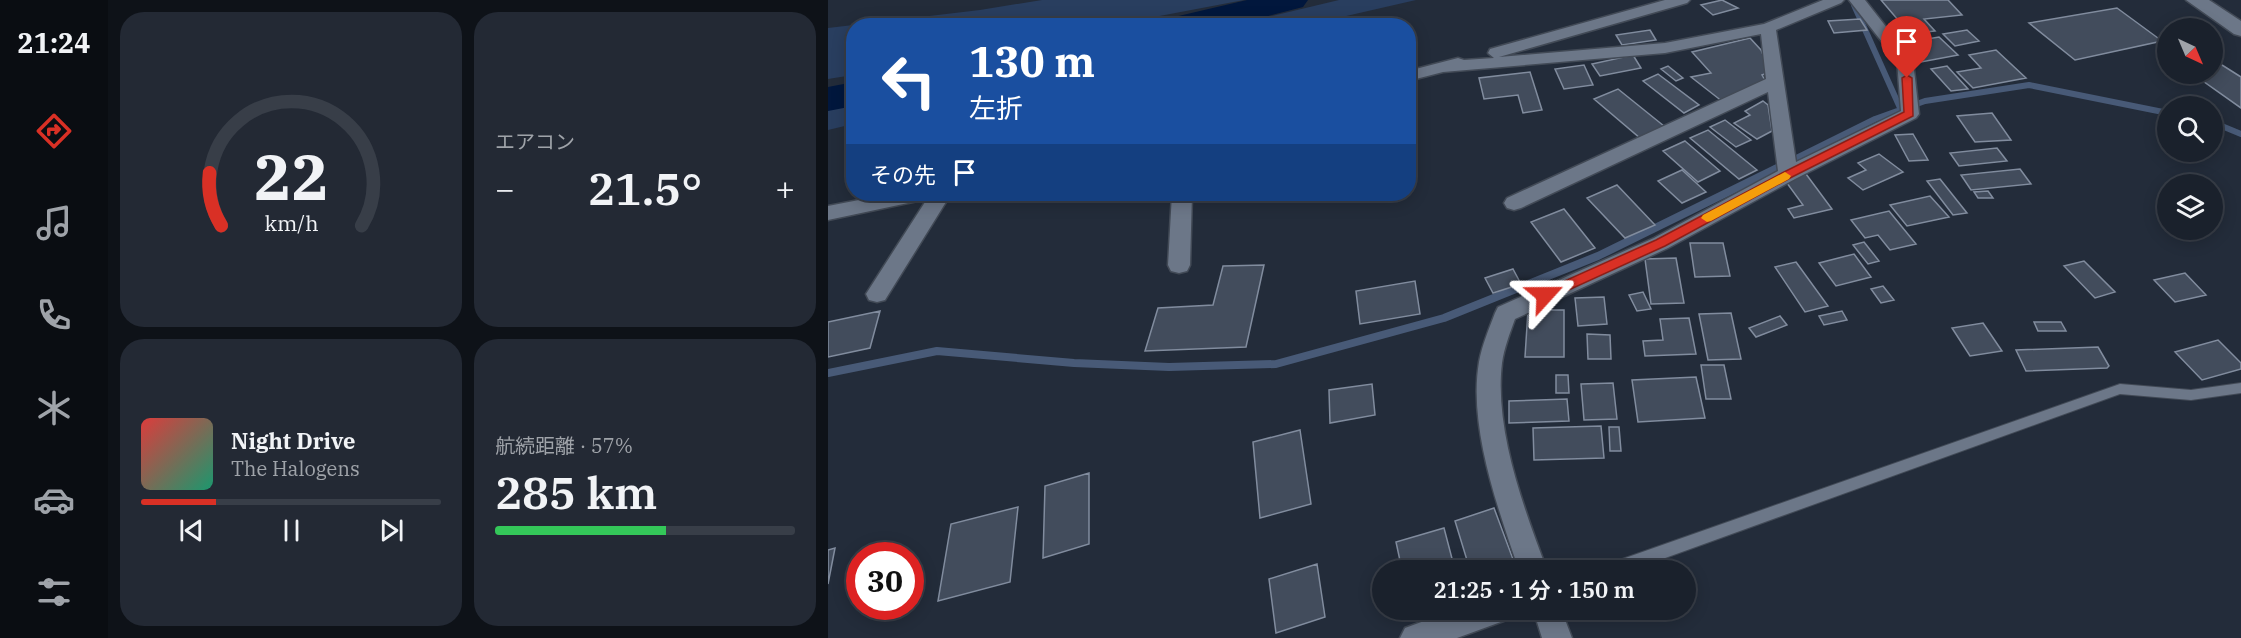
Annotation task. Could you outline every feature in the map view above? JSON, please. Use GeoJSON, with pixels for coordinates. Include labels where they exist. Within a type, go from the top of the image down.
{"type":"FeatureCollection","features":[{"type":"Feature","properties":{"kind":"street"},"geometry":{"type":"LineString","coordinates":[[1416,74],[1682,0]]}},
{"type":"Feature","properties":{"kind":"street"},"geometry":{"type":"LineString","coordinates":[[1443,67],[1665,48],[1768,28],[1836,0]]}},
{"type":"Feature","properties":{"kind":"street"},"geometry":{"type":"LineString","coordinates":[[1530,560],[1491,419],[1490,365],[1506,313],[1661,243],[1788,174],[1910,114],[1905,61],[1857,0]]}},
{"type":"Feature","properties":{"kind":"street"},"geometry":{"type":"LineString","coordinates":[[2196,0],[2241,30]]}},
{"type":"Feature","properties":{"kind":"street"},"geometry":{"type":"LineString","coordinates":[[1768,28],[1788,174]]}},
{"type":"Feature","properties":{"kind":"street"},"geometry":{"type":"LineString","coordinates":[[1514,203],[1777,81]]}},
{"type":"Feature","properties":{"kind":"street"},"geometry":{"type":"LineString","coordinates":[[828,213],[887,201]]}},
{"type":"Feature","properties":{"kind":"street"},"geometry":{"type":"LineString","coordinates":[[877,294],[937,201]]}},
{"type":"Feature","properties":{"kind":"street"},"geometry":{"type":"LineString","coordinates":[[1179,265],[1182,201]]}},
{"type":"Feature","properties":{"kind":"street"},"geometry":{"type":"LineString","coordinates":[[1415,638],[1467,620]]}},
{"type":"Feature","properties":{"kind":"street"},"geometry":{"type":"LineString","coordinates":[[1551,620],[1557,638]]}},
{"type":"Feature","properties":{"kind":"lane"},"geometry":{"type":"LineString","coordinates":[[1639,560],[2120,389],[2191,395],[2241,388]]}},
{"type":"Feature","properties":{"kind":"shaded area"},"geometry":{"type":"Polygon","coordinates":[[[1042,0],[1244,0],[1149,18],[912,18],[1042,0]]]}},
{"type":"Feature","properties":{"kind":"shaded area"},"geometry":{"type":"Polygon","coordinates":[[[1339,0],[1416,0],[1338,18],[1264,18],[1339,0]]]}},
{"type":"Feature","properties":{"kind":"shaded area"},"geometry":{"type":"Polygon","coordinates":[[[846,26],[846,76],[828,79],[828,28],[846,26]]]}},
{"type":"Feature","properties":{"kind":"shaded area"},"geometry":{"type":"Polygon","coordinates":[[[846,106],[846,126],[828,130],[828,110],[846,106]]]}},
{"type":"Feature","properties":{"kind":"building"},"geometry":{"type":"Polygon","coordinates":[[[1722,0],[1738,8],[1713,15],[1701,5],[1722,0]]]}},
{"type":"Feature","properties":{"kind":"building"},"geometry":{"type":"Polygon","coordinates":[[[1881,0],[1948,0],[1962,15],[1924,19],[1935,31],[1910,34],[1881,0]]]}},
{"type":"Feature","properties":{"kind":"building"},"geometry":{"type":"Polygon","coordinates":[[[2117,8],[2157,37],[2157,42],[2075,60],[2029,23],[2117,8]]]}},
{"type":"Feature","properties":{"kind":"building"},"geometry":{"type":"Polygon","coordinates":[[[1860,19],[1867,30],[1834,33],[1828,21],[1860,19]]]}},
{"type":"Feature","properties":{"kind":"building"},"geometry":{"type":"Polygon","coordinates":[[[1650,30],[1656,40],[1622,45],[1616,35],[1650,30]]]}},
{"type":"Feature","properties":{"kind":"building"},"geometry":{"type":"Polygon","coordinates":[[[1967,30],[1979,41],[1955,46],[1943,34],[1967,30]]]}},
{"type":"Feature","properties":{"kind":"building"},"geometry":{"type":"Polygon","coordinates":[[[1939,37],[1958,55],[1921,62],[1903,43],[1939,37]]]}},
{"type":"Feature","properties":{"kind":"building"},"geometry":{"type":"Polygon","coordinates":[[[1750,38],[1761,50],[1770,72],[1762,75],[1766,82],[1723,102],[1691,77],[1711,73],[1692,52],[1750,38]]]}},
{"type":"Feature","properties":{"kind":"building"},"geometry":{"type":"Polygon","coordinates":[[[1996,50],[2026,78],[1973,88],[1957,72],[1981,68],[1969,55],[1996,50]]]}},
{"type":"Feature","properties":{"kind":"building"},"geometry":{"type":"Polygon","coordinates":[[[1633,55],[1641,68],[1600,76],[1592,64],[1633,55]]]}},
{"type":"Feature","properties":{"kind":"building"},"geometry":{"type":"Polygon","coordinates":[[[1584,65],[1593,85],[1564,89],[1555,69],[1584,65]]]}},
{"type":"Feature","properties":{"kind":"building"},"geometry":{"type":"Polygon","coordinates":[[[1668,66],[1683,78],[1676,81],[1661,69],[1668,66]]]}},
{"type":"Feature","properties":{"kind":"building"},"geometry":{"type":"Polygon","coordinates":[[[1947,66],[1968,89],[1951,91],[1931,69],[1947,66]]]}},
{"type":"Feature","properties":{"kind":"building"},"geometry":{"type":"Polygon","coordinates":[[[2223,66],[2241,77],[2241,108],[2207,84],[2223,84],[2223,66]]]}},
{"type":"Feature","properties":{"kind":"building"},"geometry":{"type":"Polygon","coordinates":[[[1530,72],[1542,110],[1523,113],[1518,95],[1484,99],[1479,78],[1530,72]]]}},
{"type":"Feature","properties":{"kind":"building"},"geometry":{"type":"Polygon","coordinates":[[[1658,74],[1699,105],[1684,113],[1643,81],[1658,74]]]}},
{"type":"Feature","properties":{"kind":"building"},"geometry":{"type":"Polygon","coordinates":[[[1618,89],[1664,126],[1640,138],[1594,99],[1618,89]]]}},
{"type":"Feature","properties":{"kind":"building"},"geometry":{"type":"Polygon","coordinates":[[[1763,101],[1768,105],[1772,131],[1757,139],[1734,123],[1750,115],[1745,111],[1763,101]]]}},
{"type":"Feature","properties":{"kind":"building"},"geometry":{"type":"Polygon","coordinates":[[[1992,113],[2011,140],[1975,142],[1957,116],[1992,113]]]}},
{"type":"Feature","properties":{"kind":"building"},"geometry":{"type":"Polygon","coordinates":[[[1725,120],[1751,140],[1736,147],[1710,127],[1725,120]]]}},
{"type":"Feature","properties":{"kind":"building"},"geometry":{"type":"Polygon","coordinates":[[[1708,130],[1757,170],[1739,179],[1690,138],[1708,130]]]}},
{"type":"Feature","properties":{"kind":"building"},"geometry":{"type":"Polygon","coordinates":[[[1913,134],[1928,160],[1909,161],[1895,135],[1913,134]]]}},
{"type":"Feature","properties":{"kind":"building"},"geometry":{"type":"Polygon","coordinates":[[[1685,141],[1720,171],[1698,182],[1663,151],[1685,141]]]}},
{"type":"Feature","properties":{"kind":"building"},"geometry":{"type":"Polygon","coordinates":[[[1997,148],[2007,161],[1959,166],[1950,153],[1997,148]]]}},
{"type":"Feature","properties":{"kind":"building"},"geometry":{"type":"Polygon","coordinates":[[[1879,154],[1903,172],[1863,190],[1848,178],[1866,170],[1858,163],[1879,154]]]}},
{"type":"Feature","properties":{"kind":"building"},"geometry":{"type":"Polygon","coordinates":[[[2020,169],[2031,184],[1971,190],[1961,175],[2020,169]]]}},
{"type":"Feature","properties":{"kind":"building"},"geometry":{"type":"Polygon","coordinates":[[[1682,170],[1706,192],[1682,203],[1658,181],[1682,170]]]}},
{"type":"Feature","properties":{"kind":"building"},"geometry":{"type":"Polygon","coordinates":[[[1806,174],[1832,209],[1794,218],[1788,209],[1803,205],[1784,179],[1806,174]]]}},
{"type":"Feature","properties":{"kind":"building"},"geometry":{"type":"Polygon","coordinates":[[[1940,179],[1967,213],[1953,215],[1927,181],[1940,179]]]}},
{"type":"Feature","properties":{"kind":"building"},"geometry":{"type":"Polygon","coordinates":[[[1617,185],[1655,225],[1625,238],[1587,198],[1617,185]]]}},
{"type":"Feature","properties":{"kind":"building"},"geometry":{"type":"Polygon","coordinates":[[[1988,191],[1993,198],[1978,198],[1974,192],[1988,191]]]}},
{"type":"Feature","properties":{"kind":"building"},"geometry":{"type":"Polygon","coordinates":[[[1930,196],[1949,217],[1907,226],[1890,205],[1930,196]]]}},
{"type":"Feature","properties":{"kind":"building"},"geometry":{"type":"Polygon","coordinates":[[[1564,209],[1595,248],[1561,262],[1531,222],[1564,209]]]}},
{"type":"Feature","properties":{"kind":"building"},"geometry":{"type":"Polygon","coordinates":[[[1889,211],[1916,244],[1890,250],[1878,235],[1865,238],[1851,220],[1889,211]]]}},
{"type":"Feature","properties":{"kind":"building"},"geometry":{"type":"Polygon","coordinates":[[[1864,242],[1879,261],[1868,264],[1853,245],[1864,242]]]}},
{"type":"Feature","properties":{"kind":"building"},"geometry":{"type":"Polygon","coordinates":[[[1690,243],[1723,243],[1730,276],[1695,277],[1690,243]]]}},
{"type":"Feature","properties":{"kind":"building"},"geometry":{"type":"Polygon","coordinates":[[[1854,254],[1871,277],[1836,286],[1819,263],[1854,254]]]}},
{"type":"Feature","properties":{"kind":"building"},"geometry":{"type":"Polygon","coordinates":[[[1676,258],[1684,303],[1651,304],[1645,259],[1676,258]]]}},
{"type":"Feature","properties":{"kind":"building"},"geometry":{"type":"Polygon","coordinates":[[[2084,261],[2115,292],[2095,298],[2064,266],[2084,261]]]}},
{"type":"Feature","properties":{"kind":"building"},"geometry":{"type":"Polygon","coordinates":[[[1796,262],[1828,306],[1805,312],[1775,267],[1796,262]]]}},
{"type":"Feature","properties":{"kind":"building"},"geometry":{"type":"Polygon","coordinates":[[[1264,265],[1246,347],[1145,351],[1158,308],[1213,305],[1223,266],[1264,265]]]}},
{"type":"Feature","properties":{"kind":"building"},"geometry":{"type":"Polygon","coordinates":[[[1513,269],[1521,284],[1493,293],[1485,278],[1513,269]]]}},
{"type":"Feature","properties":{"kind":"building"},"geometry":{"type":"Polygon","coordinates":[[[2185,273],[2206,295],[2175,302],[2154,280],[2185,273]]]}},
{"type":"Feature","properties":{"kind":"building"},"geometry":{"type":"Polygon","coordinates":[[[1415,281],[1420,314],[1360,324],[1356,291],[1415,281]]]}},
{"type":"Feature","properties":{"kind":"building"},"geometry":{"type":"Polygon","coordinates":[[[1883,286],[1894,300],[1881,303],[1871,289],[1883,286]]]}},
{"type":"Feature","properties":{"kind":"building"},"geometry":{"type":"Polygon","coordinates":[[[1643,292],[1651,309],[1637,311],[1629,295],[1643,292]]]}},
{"type":"Feature","properties":{"kind":"building"},"geometry":{"type":"Polygon","coordinates":[[[1604,297],[1607,324],[1578,326],[1575,298],[1604,297]]]}},
{"type":"Feature","properties":{"kind":"building"},"geometry":{"type":"Polygon","coordinates":[[[1528,310],[1564,310],[1564,357],[1525,357],[1528,310]]]}},
{"type":"Feature","properties":{"kind":"building"},"geometry":{"type":"Polygon","coordinates":[[[880,311],[870,348],[828,357],[828,322],[880,311]]]}},
{"type":"Feature","properties":{"kind":"building"},"geometry":{"type":"Polygon","coordinates":[[[1842,311],[1847,320],[1824,325],[1819,316],[1842,311]]]}},
{"type":"Feature","properties":{"kind":"building"},"geometry":{"type":"Polygon","coordinates":[[[1731,313],[1741,359],[1708,360],[1699,314],[1731,313]]]}},
{"type":"Feature","properties":{"kind":"building"},"geometry":{"type":"Polygon","coordinates":[[[1780,316],[1787,325],[1756,337],[1749,328],[1780,316]]]}},
{"type":"Feature","properties":{"kind":"building"},"geometry":{"type":"Polygon","coordinates":[[[1689,318],[1696,354],[1645,356],[1643,341],[1663,340],[1660,319],[1689,318]]]}},
{"type":"Feature","properties":{"kind":"building"},"geometry":{"type":"Polygon","coordinates":[[[2034,322],[2061,322],[2066,331],[2038,331],[2034,322]]]}},
{"type":"Feature","properties":{"kind":"building"},"geometry":{"type":"Polygon","coordinates":[[[1983,323],[2002,351],[1970,356],[1952,328],[1983,323]]]}},
{"type":"Feature","properties":{"kind":"building"},"geometry":{"type":"Polygon","coordinates":[[[1587,334],[1610,335],[1611,359],[1588,359],[1587,334]]]}},
{"type":"Feature","properties":{"kind":"building"},"geometry":{"type":"Polygon","coordinates":[[[2218,340],[2241,363],[2241,369],[2202,380],[2175,352],[2218,340]]]}},
{"type":"Feature","properties":{"kind":"building"},"geometry":{"type":"Polygon","coordinates":[[[2098,347],[2109,366],[2107,368],[2026,371],[2016,350],[2098,347]]]}},
{"type":"Feature","properties":{"kind":"building"},"geometry":{"type":"Polygon","coordinates":[[[1701,365],[1724,365],[1731,399],[1706,399],[1701,365]]]}},
{"type":"Feature","properties":{"kind":"building"},"geometry":{"type":"Polygon","coordinates":[[[1556,375],[1568,375],[1569,393],[1556,393],[1556,375]]]}},
{"type":"Feature","properties":{"kind":"building"},"geometry":{"type":"Polygon","coordinates":[[[1696,377],[1705,418],[1638,422],[1632,380],[1696,377]]]}},
{"type":"Feature","properties":{"kind":"building"},"geometry":{"type":"Polygon","coordinates":[[[1613,383],[1617,419],[1584,420],[1581,384],[1613,383]]]}},
{"type":"Feature","properties":{"kind":"building"},"geometry":{"type":"Polygon","coordinates":[[[1372,384],[1375,415],[1330,423],[1329,390],[1372,384]]]}},
{"type":"Feature","properties":{"kind":"building"},"geometry":{"type":"Polygon","coordinates":[[[1567,399],[1569,421],[1509,423],[1509,401],[1567,399]]]}},
{"type":"Feature","properties":{"kind":"building"},"geometry":{"type":"Polygon","coordinates":[[[1601,426],[1604,458],[1534,460],[1533,428],[1601,426]]]}},
{"type":"Feature","properties":{"kind":"building"},"geometry":{"type":"Polygon","coordinates":[[[1609,427],[1619,427],[1621,451],[1610,451],[1609,427]]]}},
{"type":"Feature","properties":{"kind":"building"},"geometry":{"type":"Polygon","coordinates":[[[1300,430],[1311,504],[1260,518],[1253,442],[1300,430]]]}},
{"type":"Feature","properties":{"kind":"building"},"geometry":{"type":"Polygon","coordinates":[[[1089,473],[1089,544],[1043,558],[1045,486],[1089,473]]]}},
{"type":"Feature","properties":{"kind":"building"},"geometry":{"type":"Polygon","coordinates":[[[1018,507],[1010,582],[938,601],[951,524],[1018,507]]]}},
{"type":"Feature","properties":{"kind":"building"},"geometry":{"type":"Polygon","coordinates":[[[1494,508],[1513,560],[1467,560],[1455,521],[1494,508]]]}},
{"type":"Feature","properties":{"kind":"building"},"geometry":{"type":"Polygon","coordinates":[[[1444,528],[1452,560],[1400,560],[1396,542],[1444,528]]]}},
{"type":"Feature","properties":{"kind":"building"},"geometry":{"type":"Polygon","coordinates":[[[835,548],[828,584],[828,550],[835,548]]]}},
{"type":"Feature","properties":{"kind":"building"},"geometry":{"type":"Polygon","coordinates":[[[1317,564],[1325,617],[1276,633],[1269,579],[1317,564]]]}},
{"type":"Feature","properties":{"kind":"waterway"},"geometry":{"type":"LineString","coordinates":[[1216,18],[1291,0]]}},
{"type":"Feature","properties":{"kind":"waterway"},"geometry":{"type":"LineString","coordinates":[[1854,5],[1901,110]]}},
{"type":"Feature","properties":{"kind":"waterway"},"geometry":{"type":"LineString","coordinates":[[1901,110],[1925,101],[2029,85],[2157,111]]}},
{"type":"Feature","properties":{"kind":"waterway"},"geometry":{"type":"LineString","coordinates":[[828,99],[846,96]]}},
{"type":"Feature","properties":{"kind":"waterway"},"geometry":{"type":"LineString","coordinates":[[1774,169],[1875,119],[1901,110]]}},
{"type":"Feature","properties":{"kind":"waterway"},"geometry":{"type":"LineString","coordinates":[[2223,127],[2241,134]]}},
{"type":"Feature","properties":{"kind":"waterway"},"geometry":{"type":"LineString","coordinates":[[828,373],[937,351],[1074,363],[1169,367],[1276,364],[1444,318],[1598,256],[1777,168]]}},
{"type":"Feature","properties":{"kind":"slow traffic"},"geometry":{"type":"LineString","coordinates":[[1707,218],[1785,176]]}},
{"type":"Feature","properties":{"kind":"route"},"geometry":{"type":"LineString","coordinates":[[1545,295],[1661,243],[1788,174],[1910,114],[1907,78]]}}]}
